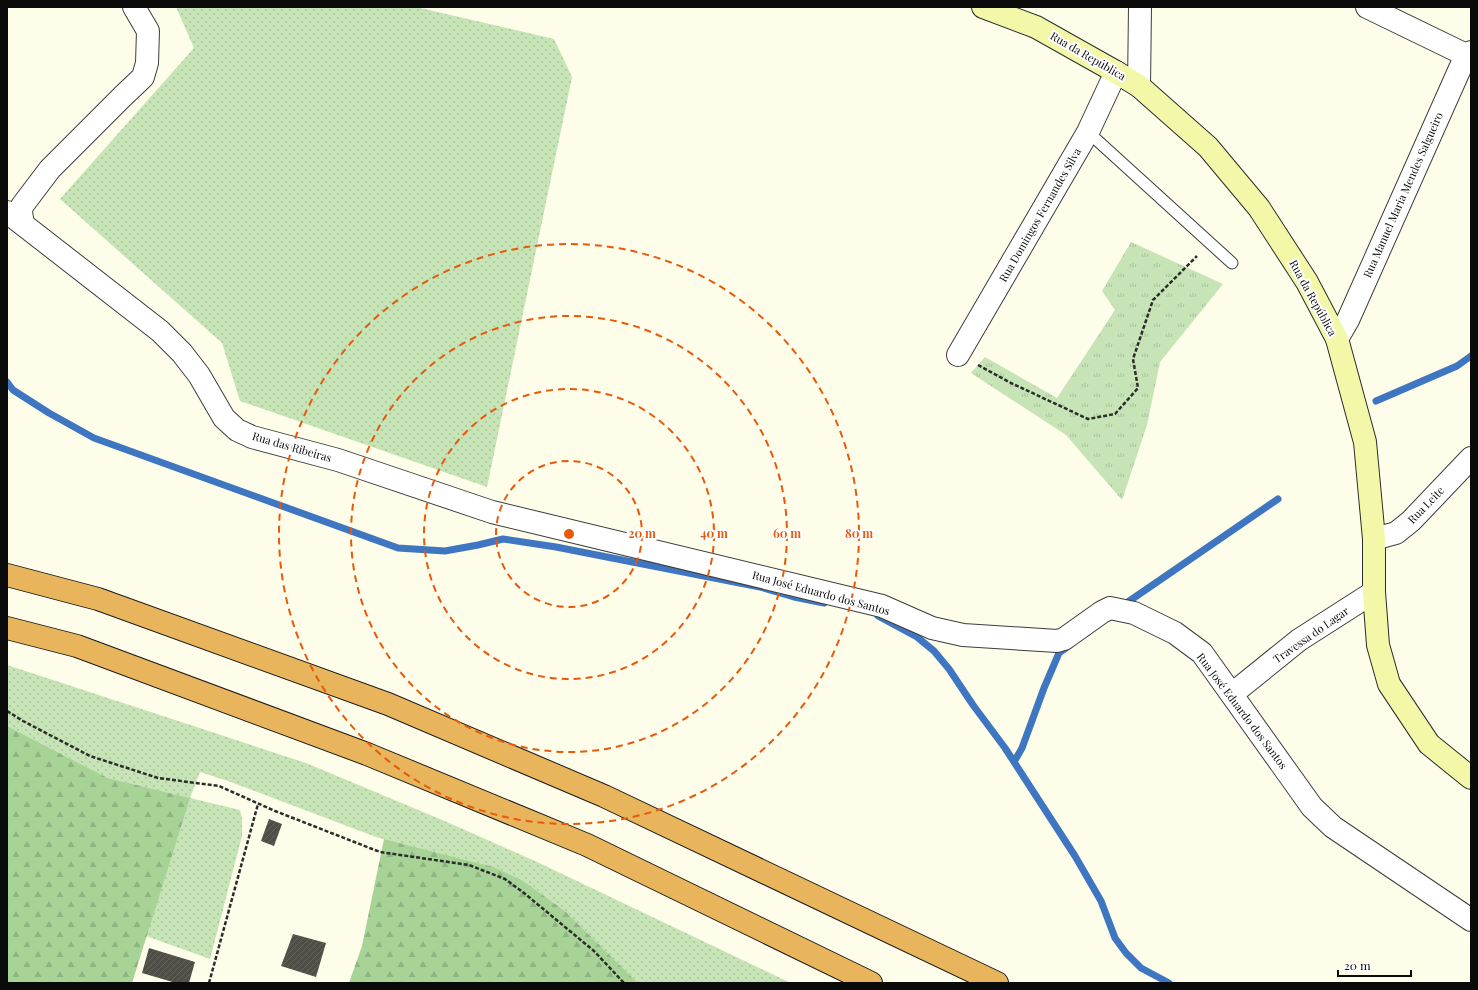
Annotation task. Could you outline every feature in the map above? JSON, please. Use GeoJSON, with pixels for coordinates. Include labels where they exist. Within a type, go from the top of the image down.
{"type":"FeatureCollection","features":[{"type":"Feature","properties":{"kind":"highway"},"geometry":{"type":"LineString","coordinates":[[7,575],[98,600],[388,704],[604,796],[997,983]]}},
{"type":"Feature","properties":{"kind":"highway"},"geometry":{"type":"LineString","coordinates":[[7,628],[77,646],[374,757],[587,845],[871,983]]}},
{"type":"Feature","properties":{"kind":"main road","name":"Rua da República"},"geometry":{"type":"LineString","coordinates":[[983,7],[1036,27],[1139,86],[1208,148],[1259,208],[1307,282],[1337,339],[1365,442],[1374,539],[1374,592],[1378,645],[1389,684],[1429,744],[1471,778]]}},
{"type":"Feature","properties":{"kind":"street"},"geometry":{"type":"LineString","coordinates":[[15,217],[21,213],[22,206],[50,169],[143,78],[148,63],[148,31],[134,7]]}},
{"type":"Feature","properties":{"kind":"street"},"geometry":{"type":"LineString","coordinates":[[1139,86],[1140,7]]}},
{"type":"Feature","properties":{"kind":"street"},"geometry":{"type":"LineString","coordinates":[[1367,7],[1469,53]]}},
{"type":"Feature","properties":{"kind":"street","name":"Rua Manuel Maria Mendes Salgueiro"},"geometry":{"type":"LineString","coordinates":[[1337,339],[1348,320],[1469,53]]}},
{"type":"Feature","properties":{"kind":"street","name":"Rua Domingos Fernandes Silva"},"geometry":{"type":"LineString","coordinates":[[958,354],[1088,132],[1116,72]]}},
{"type":"Feature","properties":{"kind":"street","name":"Rua das Ribeiras"},"geometry":{"type":"LineString","coordinates":[[15,217],[33,233],[160,331],[182,353],[199,376],[224,418],[238,430],[252,437],[338,460],[492,512]]}},
{"type":"Feature","properties":{"kind":"street","name":"Rua Leite"},"geometry":{"type":"LineString","coordinates":[[1374,539],[1396,534],[1411,521],[1471,458]]}},
{"type":"Feature","properties":{"kind":"street","name":"Rua José Eduardo dos Santos"},"geometry":{"type":"LineString","coordinates":[[492,512],[882,606],[932,628],[963,635],[1057,641],[1064,640],[1102,612],[1110,608],[1134,613],[1175,633],[1202,653],[1312,807],[1333,827],[1471,920]]}},
{"type":"Feature","properties":{"kind":"street","name":"Travessa do Lagar"},"geometry":{"type":"LineString","coordinates":[[1232,694],[1299,640],[1374,592]]}},
{"type":"Feature","properties":{"kind":"lane"},"geometry":{"type":"LineString","coordinates":[[1088,132],[1232,263]]}},
{"type":"Feature","properties":{"kind":"path"},"geometry":{"type":"LineString","coordinates":[[958,354],[1011,383],[1088,419],[1115,414],[1138,388],[1133,358],[1153,300],[1210,244]]}},
{"type":"Feature","properties":{"kind":"path"},"geometry":{"type":"LineString","coordinates":[[7,711],[90,756],[158,778],[219,786],[258,804],[380,852],[469,865],[505,879],[594,951],[624,983]]}},
{"type":"Feature","properties":{"kind":"path"},"geometry":{"type":"LineString","coordinates":[[209,983],[258,804]]}},
{"type":"Feature","properties":{"kind":"green space"},"geometry":{"type":"Polygon","coordinates":[[[176,7],[416,7],[554,39],[572,77],[487,487],[240,401],[222,343],[60,199],[194,48],[176,7]]]}},
{"type":"Feature","properties":{"kind":"green space"},"geometry":{"type":"Polygon","coordinates":[[[1131,242],[1223,284],[1160,362],[1147,425],[1122,500],[1066,435],[971,373],[985,357],[1057,398],[1115,310],[1102,291],[1131,242]]]}},
{"type":"Feature","properties":{"kind":"green space"},"geometry":{"type":"Polygon","coordinates":[[[7,665],[306,763],[447,822],[535,861],[791,983],[638,983],[565,911],[522,880],[494,867],[376,837],[228,781],[200,772],[190,798],[240,810],[242,818],[242,836],[210,959],[146,936],[189,798],[108,778],[7,726],[7,665]]]}},
{"type":"Feature","properties":{"kind":"green space"},"geometry":{"type":"Polygon","coordinates":[[[7,726],[108,778],[190,798],[132,983],[7,983],[7,726]]]}},
{"type":"Feature","properties":{"kind":"green space"},"geometry":{"type":"Polygon","coordinates":[[[384,839],[494,867],[522,880],[565,911],[638,983],[349,983],[362,946],[384,839]]]}},
{"type":"Feature","properties":{"kind":"building"},"geometry":{"type":"Polygon","coordinates":[[[269,819],[282,824],[274,846],[261,841],[269,819]]]}},
{"type":"Feature","properties":{"kind":"building"},"geometry":{"type":"Polygon","coordinates":[[[293,934],[326,943],[316,977],[281,966],[293,934]]]}},
{"type":"Feature","properties":{"kind":"building"},"geometry":{"type":"Polygon","coordinates":[[[149,948],[195,962],[189,983],[176,983],[142,973],[149,948]]]}},
{"type":"Feature","properties":{"kind":"waterway"},"geometry":{"type":"LineString","coordinates":[[1376,401],[1457,366],[1471,356]]}},
{"type":"Feature","properties":{"kind":"waterway"},"geometry":{"type":"LineString","coordinates":[[7,382],[13,390],[49,413],[94,438],[398,548],[445,551],[503,539],[556,547],[760,587],[794,597],[824,603]]}},
{"type":"Feature","properties":{"kind":"waterway"},"geometry":{"type":"LineString","coordinates":[[1122,606],[1278,499]]}},
{"type":"Feature","properties":{"kind":"waterway"},"geometry":{"type":"LineString","coordinates":[[878,616],[917,637],[934,651],[949,669],[973,705],[1005,748],[1075,856],[1101,901],[1115,938],[1126,953],[1141,968],[1169,983]]}},
{"type":"Feature","properties":{"kind":"waterway"},"geometry":{"type":"LineString","coordinates":[[1014,762],[1022,748],[1044,688],[1059,653],[1069,646]]}}]}
